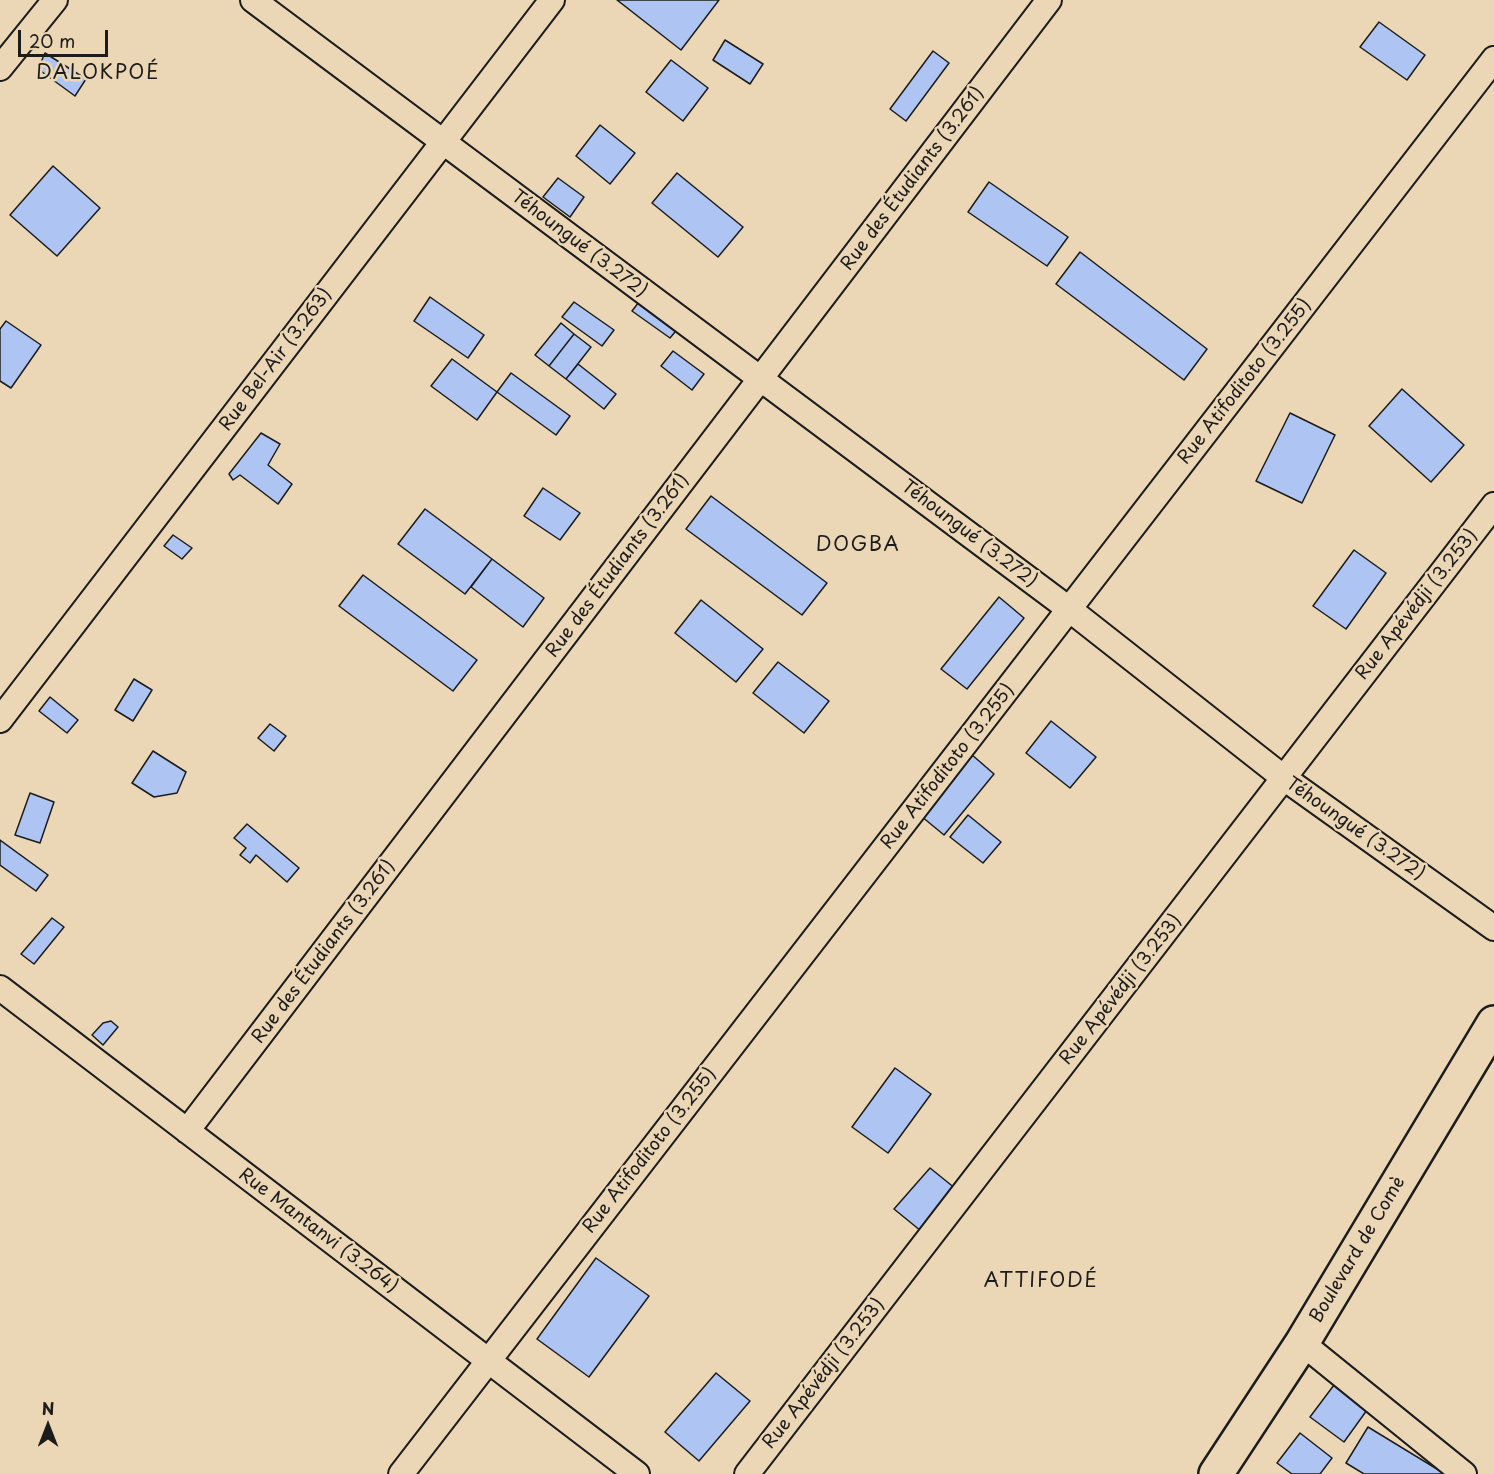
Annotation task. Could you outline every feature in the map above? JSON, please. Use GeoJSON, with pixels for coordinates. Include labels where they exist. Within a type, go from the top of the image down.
{"type":"FeatureCollection","features":[{"type":"Feature","properties":{"kind":"main road","name":"Boulevard de Comè"},"geometry":{"type":"LineString","coordinates":[[1216,1474],[1302,1343],[1494,1023]]}},
{"type":"Feature","properties":{"kind":"street"},"geometry":{"type":"LineString","coordinates":[[0,68],[55,0]]}},
{"type":"Feature","properties":{"kind":"street","name":"Téhoungué (3.272)"},"geometry":{"type":"LineString","coordinates":[[253,0],[1069,609],[1284,778],[1494,928]]}},
{"type":"Feature","properties":{"kind":"street","name":"Rue Bel-Air (3.263)"},"geometry":{"type":"LineString","coordinates":[[0,720],[552,0]]}},
{"type":"Feature","properties":{"kind":"street","name":"Rue des Étudiants (3.261)"},"geometry":{"type":"LineString","coordinates":[[187,1131],[1049,0]]}},
{"type":"Feature","properties":{"kind":"street","name":"Rue Atifoditoto (3.255)"},"geometry":{"type":"LineString","coordinates":[[401,1474],[1494,59]]}},
{"type":"Feature","properties":{"kind":"street","name":"Rue Apévédji (3.253)"},"geometry":{"type":"LineString","coordinates":[[747,1474],[1494,505]]}},
{"type":"Feature","properties":{"kind":"street","name":"Rue Mantanvi (3.264)"},"geometry":{"type":"LineString","coordinates":[[0,988],[637,1474]]}},
{"type":"Feature","properties":{"kind":"street"},"geometry":{"type":"LineString","coordinates":[[1302,1343],[1464,1474]]}},
{"type":"Feature","properties":{"kind":"building"},"geometry":{"type":"Polygon","coordinates":[[[617,0],[719,0],[681,50],[617,0]]]}},
{"type":"Feature","properties":{"kind":"building"},"geometry":{"type":"Polygon","coordinates":[[[1379,22],[1425,55],[1407,80],[1360,47],[1379,22]]]}},
{"type":"Feature","properties":{"kind":"building"},"geometry":{"type":"Polygon","coordinates":[[[725,40],[763,64],[750,84],[713,60],[725,40]]]}},
{"type":"Feature","properties":{"kind":"building"},"geometry":{"type":"Polygon","coordinates":[[[933,51],[949,63],[906,121],[890,109],[933,51]]]}},
{"type":"Feature","properties":{"kind":"building"},"geometry":{"type":"Polygon","coordinates":[[[45,53],[86,79],[75,96],[38,69],[45,53]]]}},
{"type":"Feature","properties":{"kind":"building"},"geometry":{"type":"Polygon","coordinates":[[[671,60],[708,88],[683,121],[646,92],[671,60]]]}},
{"type":"Feature","properties":{"kind":"building"},"geometry":{"type":"Polygon","coordinates":[[[600,125],[635,153],[610,184],[576,156],[600,125]]]}},
{"type":"Feature","properties":{"kind":"building"},"geometry":{"type":"Polygon","coordinates":[[[53,166],[100,208],[57,256],[10,215],[53,166]]]}},
{"type":"Feature","properties":{"kind":"building"},"geometry":{"type":"Polygon","coordinates":[[[677,173],[743,227],[718,257],[652,203],[677,173]]]}},
{"type":"Feature","properties":{"kind":"building"},"geometry":{"type":"Polygon","coordinates":[[[558,178],[584,197],[570,217],[543,197],[558,178]]]}},
{"type":"Feature","properties":{"kind":"building"},"geometry":{"type":"Polygon","coordinates":[[[989,182],[1068,237],[1047,266],[968,212],[989,182]]]}},
{"type":"Feature","properties":{"kind":"building"},"geometry":{"type":"Polygon","coordinates":[[[1080,252],[1207,349],[1184,380],[1056,284],[1080,252]]]}},
{"type":"Feature","properties":{"kind":"building"},"geometry":{"type":"Polygon","coordinates":[[[430,297],[484,335],[468,358],[414,321],[430,297]]]}},
{"type":"Feature","properties":{"kind":"building"},"geometry":{"type":"Polygon","coordinates":[[[642,298],[680,326],[670,338],[632,311],[642,298]]]}},
{"type":"Feature","properties":{"kind":"building"},"geometry":{"type":"Polygon","coordinates":[[[574,302],[614,330],[602,346],[562,317],[574,302]]]}},
{"type":"Feature","properties":{"kind":"building"},"geometry":{"type":"Polygon","coordinates":[[[6,321],[41,345],[11,388],[0,381],[0,329],[6,321]]]}},
{"type":"Feature","properties":{"kind":"building"},"geometry":{"type":"Polygon","coordinates":[[[561,323],[574,334],[549,366],[535,355],[561,323]]]}},
{"type":"Feature","properties":{"kind":"building"},"geometry":{"type":"Polygon","coordinates":[[[574,334],[591,347],[566,379],[549,366],[574,334]]]}},
{"type":"Feature","properties":{"kind":"building"},"geometry":{"type":"Polygon","coordinates":[[[673,351],[704,374],[692,390],[661,366],[673,351]]]}},
{"type":"Feature","properties":{"kind":"building"},"geometry":{"type":"Polygon","coordinates":[[[452,359],[497,392],[477,420],[431,386],[452,359]]]}},
{"type":"Feature","properties":{"kind":"building"},"geometry":{"type":"Polygon","coordinates":[[[578,364],[616,394],[604,409],[566,379],[578,364]]]}},
{"type":"Feature","properties":{"kind":"building"},"geometry":{"type":"Polygon","coordinates":[[[511,373],[570,416],[556,435],[497,392],[511,373]]]}},
{"type":"Feature","properties":{"kind":"building"},"geometry":{"type":"Polygon","coordinates":[[[1402,389],[1464,445],[1431,482],[1369,426],[1402,389]]]}},
{"type":"Feature","properties":{"kind":"building"},"geometry":{"type":"Polygon","coordinates":[[[1290,413],[1335,435],[1302,503],[1256,481],[1290,413]]]}},
{"type":"Feature","properties":{"kind":"building"},"geometry":{"type":"Polygon","coordinates":[[[261,433],[280,444],[268,465],[292,484],[278,504],[240,475],[233,480],[229,474],[261,433]]]}},
{"type":"Feature","properties":{"kind":"building"},"geometry":{"type":"Polygon","coordinates":[[[543,488],[580,513],[560,540],[524,516],[543,488]]]}},
{"type":"Feature","properties":{"kind":"building"},"geometry":{"type":"Polygon","coordinates":[[[711,496],[827,583],[802,615],[686,529],[711,496]]]}},
{"type":"Feature","properties":{"kind":"building"},"geometry":{"type":"Polygon","coordinates":[[[425,509],[492,559],[465,594],[398,544],[425,509]]]}},
{"type":"Feature","properties":{"kind":"building"},"geometry":{"type":"Polygon","coordinates":[[[173,535],[192,548],[182,559],[164,546],[173,535]]]}},
{"type":"Feature","properties":{"kind":"building"},"geometry":{"type":"Polygon","coordinates":[[[1354,550],[1386,573],[1346,629],[1313,606],[1354,550]]]}},
{"type":"Feature","properties":{"kind":"building"},"geometry":{"type":"Polygon","coordinates":[[[492,559],[544,598],[523,627],[471,587],[492,559]]]}},
{"type":"Feature","properties":{"kind":"building"},"geometry":{"type":"Polygon","coordinates":[[[363,575],[477,660],[453,691],[339,606],[363,575]]]}},
{"type":"Feature","properties":{"kind":"building"},"geometry":{"type":"Polygon","coordinates":[[[999,597],[1024,618],[967,689],[941,669],[999,597]]]}},
{"type":"Feature","properties":{"kind":"building"},"geometry":{"type":"Polygon","coordinates":[[[701,600],[763,649],[736,682],[675,633],[701,600]]]}},
{"type":"Feature","properties":{"kind":"building"},"geometry":{"type":"Polygon","coordinates":[[[778,662],[829,701],[804,733],[753,693],[778,662]]]}},
{"type":"Feature","properties":{"kind":"building"},"geometry":{"type":"Polygon","coordinates":[[[134,679],[152,690],[133,721],[115,710],[134,679]]]}},
{"type":"Feature","properties":{"kind":"building"},"geometry":{"type":"Polygon","coordinates":[[[50,697],[78,720],[67,733],[39,711],[50,697]]]}},
{"type":"Feature","properties":{"kind":"building"},"geometry":{"type":"Polygon","coordinates":[[[1051,721],[1096,757],[1070,788],[1026,753],[1051,721]]]}},
{"type":"Feature","properties":{"kind":"building"},"geometry":{"type":"Polygon","coordinates":[[[270,724],[286,736],[274,751],[258,738],[270,724]]]}},
{"type":"Feature","properties":{"kind":"building"},"geometry":{"type":"Polygon","coordinates":[[[153,751],[186,772],[177,793],[154,797],[132,783],[153,751]]]}},
{"type":"Feature","properties":{"kind":"building"},"geometry":{"type":"Polygon","coordinates":[[[971,754],[994,774],[944,835],[921,816],[971,754]]]}},
{"type":"Feature","properties":{"kind":"building"},"geometry":{"type":"Polygon","coordinates":[[[30,793],[54,802],[40,843],[15,835],[30,793]]]}},
{"type":"Feature","properties":{"kind":"building"},"geometry":{"type":"Polygon","coordinates":[[[968,815],[1001,842],[983,863],[950,837],[968,815]]]}},
{"type":"Feature","properties":{"kind":"building"},"geometry":{"type":"Polygon","coordinates":[[[247,824],[299,868],[287,882],[256,855],[250,863],[240,855],[246,848],[234,838],[247,824]]]}},
{"type":"Feature","properties":{"kind":"building"},"geometry":{"type":"Polygon","coordinates":[[[0,840],[48,875],[36,891],[0,865],[0,840]]]}},
{"type":"Feature","properties":{"kind":"building"},"geometry":{"type":"Polygon","coordinates":[[[52,918],[64,927],[34,964],[21,954],[52,918]]]}},
{"type":"Feature","properties":{"kind":"building"},"geometry":{"type":"Polygon","coordinates":[[[111,1021],[118,1027],[103,1045],[92,1035],[103,1023],[111,1021]]]}},
{"type":"Feature","properties":{"kind":"building"},"geometry":{"type":"Polygon","coordinates":[[[895,1068],[931,1094],[888,1153],[852,1127],[895,1068]]]}},
{"type":"Feature","properties":{"kind":"building"},"geometry":{"type":"Polygon","coordinates":[[[930,1168],[956,1189],[921,1231],[894,1209],[930,1168]]]}},
{"type":"Feature","properties":{"kind":"building"},"geometry":{"type":"Polygon","coordinates":[[[596,1258],[649,1296],[589,1377],[537,1339],[596,1258]]]}},
{"type":"Feature","properties":{"kind":"building"},"geometry":{"type":"Polygon","coordinates":[[[716,1373],[750,1401],[699,1461],[665,1432],[716,1373]]]}},
{"type":"Feature","properties":{"kind":"building"},"geometry":{"type":"Polygon","coordinates":[[[1334,1385],[1367,1410],[1344,1442],[1310,1417],[1334,1385]]]}},
{"type":"Feature","properties":{"kind":"building"},"geometry":{"type":"Polygon","coordinates":[[[1368,1427],[1445,1474],[1364,1474],[1346,1463],[1368,1427]]]}},
{"type":"Feature","properties":{"kind":"building"},"geometry":{"type":"Polygon","coordinates":[[[1300,1433],[1332,1458],[1320,1474],[1292,1474],[1277,1463],[1300,1433]]]}},
{"type":"Feature","properties":{"kind":"district","name":"DALOKPOÉ"},"geometry":{"type":"Point","coordinates":[98,73]}},
{"type":"Feature","properties":{"kind":"district","name":"DOGBA"},"geometry":{"type":"Point","coordinates":[858,545]}},
{"type":"Feature","properties":{"kind":"district","name":"ATTIFODÉ"},"geometry":{"type":"Point","coordinates":[1041,1281]}}]}
